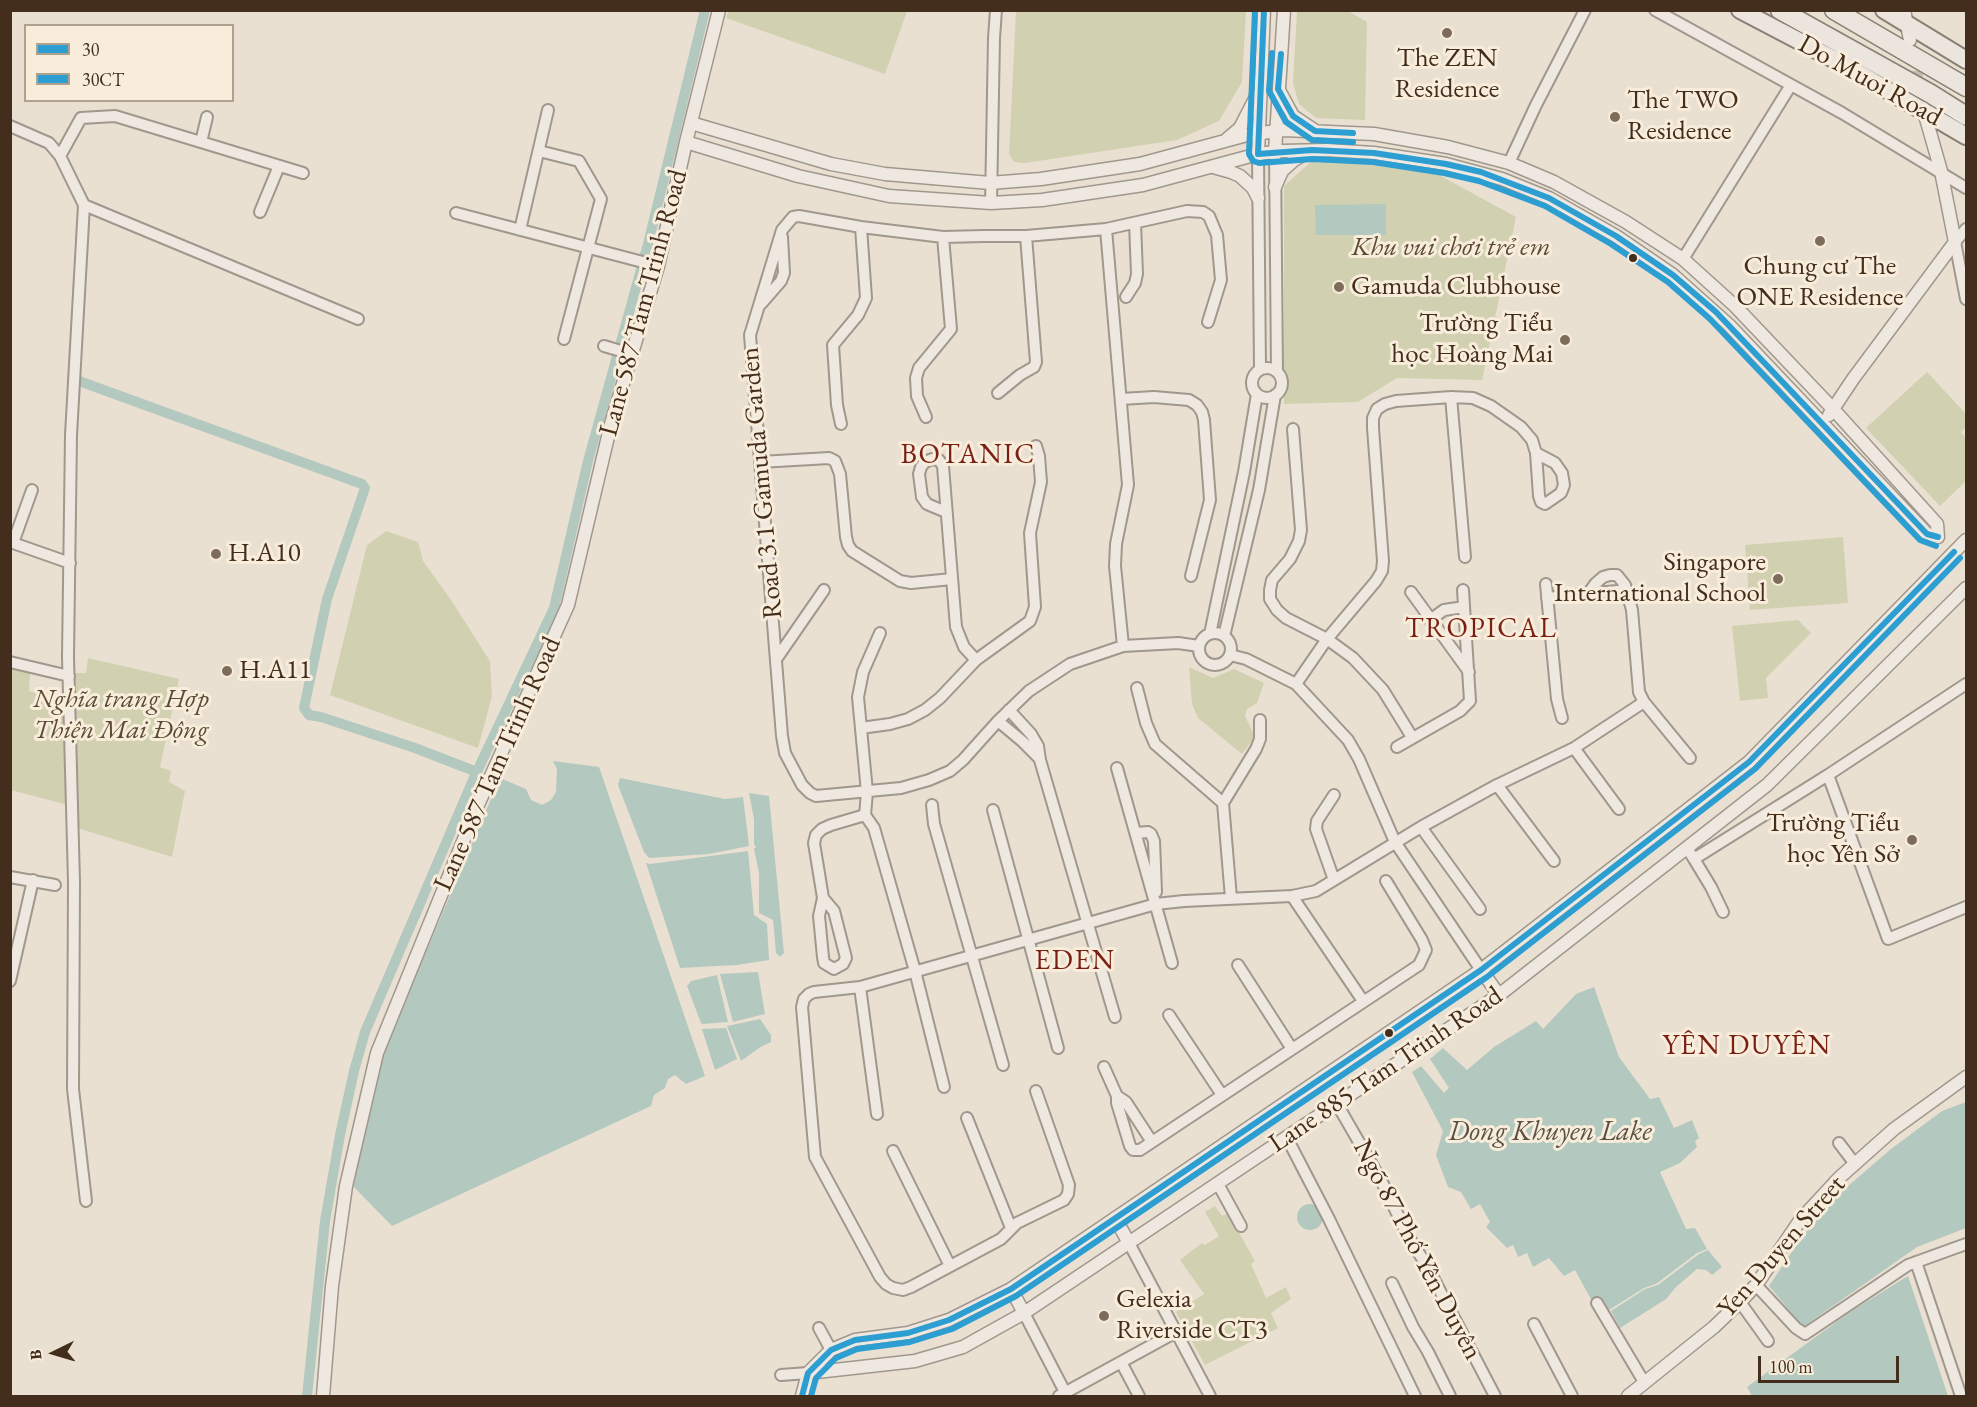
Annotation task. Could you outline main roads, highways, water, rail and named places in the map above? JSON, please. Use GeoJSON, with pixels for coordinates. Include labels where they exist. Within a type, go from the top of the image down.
{"type":"FeatureCollection","features":[{"type":"Feature","properties":{"kind":"highway"},"geometry":{"type":"LineString","coordinates":[[1780,10],[1966,116]]}},
{"type":"Feature","properties":{"kind":"highway"},"geometry":{"type":"LineString","coordinates":[[1834,10],[1966,87]]}},
{"type":"Feature","properties":{"kind":"main road","name":"Do Muoi Road"},"geometry":{"type":"LineString","coordinates":[[1740,10],[1923,106],[1966,136]]}},
{"type":"Feature","properties":{"kind":"main road"},"geometry":{"type":"LineString","coordinates":[[1884,10],[1905,17],[1966,60]]}},
{"type":"Feature","properties":{"kind":"water"},"geometry":{"type":"Polygon","coordinates":[[[1386,204],[1386,235],[1316,235],[1315,205],[1386,204]]]}},
{"type":"Feature","properties":{"kind":"water"},"geometry":{"type":"Polygon","coordinates":[[[553,761],[599,767],[705,1076],[686,1084],[675,1075],[668,1079],[665,1088],[654,1095],[651,1106],[392,1226],[352,1185],[379,1062],[500,778],[526,789],[531,800],[542,805],[551,800],[556,792],[557,769],[553,761]]]}},
{"type":"Feature","properties":{"kind":"water"},"geometry":{"type":"Polygon","coordinates":[[[620,778],[725,799],[743,797],[749,846],[709,854],[649,858],[644,852],[618,785],[620,778]]]}},
{"type":"Feature","properties":{"kind":"water"},"geometry":{"type":"Polygon","coordinates":[[[749,793],[769,796],[784,953],[780,957],[776,953],[773,920],[759,913],[759,873],[754,849],[756,847],[754,819],[749,793]]]}},
{"type":"Feature","properties":{"kind":"water"},"geometry":{"type":"Polygon","coordinates":[[[748,851],[754,915],[767,924],[769,960],[737,965],[680,968],[646,863],[748,851]]]}},
{"type":"Feature","properties":{"kind":"water"},"geometry":{"type":"Polygon","coordinates":[[[758,972],[765,1014],[733,1022],[720,974],[758,972]]]}},
{"type":"Feature","properties":{"kind":"water"},"geometry":{"type":"Polygon","coordinates":[[[717,975],[728,1022],[703,1024],[687,986],[691,981],[717,975]]]}},
{"type":"Feature","properties":{"kind":"water","name":"Dong Khuyen Lake"},"geometry":{"type":"Polygon","coordinates":[[[1594,987],[1619,1057],[1650,1099],[1659,1097],[1674,1128],[1692,1120],[1699,1138],[1695,1141],[1697,1147],[1680,1163],[1660,1172],[1686,1229],[1695,1228],[1707,1249],[1697,1253],[1656,1284],[1644,1288],[1609,1310],[1604,1302],[1593,1303],[1575,1270],[1564,1276],[1549,1258],[1533,1267],[1527,1253],[1518,1257],[1513,1245],[1507,1248],[1486,1227],[1490,1222],[1480,1204],[1471,1209],[1461,1192],[1448,1187],[1436,1155],[1443,1131],[1412,1072],[1421,1066],[1444,1093],[1449,1088],[1430,1059],[1443,1048],[1467,1070],[1494,1047],[1536,1021],[1543,1029],[1576,994],[1594,987]]]}},
{"type":"Feature","properties":{"kind":"water"},"geometry":{"type":"Polygon","coordinates":[[[760,1019],[771,1035],[771,1042],[741,1061],[727,1026],[760,1019]]]}},
{"type":"Feature","properties":{"kind":"water"},"geometry":{"type":"Polygon","coordinates":[[[726,1028],[737,1059],[715,1070],[702,1029],[726,1028]]]}},
{"type":"Feature","properties":{"kind":"water"},"geometry":{"type":"Polygon","coordinates":[[[1966,1102],[1966,1228],[1917,1247],[1803,1327],[1769,1286],[1804,1234],[1840,1193],[1891,1149],[1942,1111],[1966,1102]]]}},
{"type":"Feature","properties":{"kind":"water"},"geometry":{"type":"Polygon","coordinates":[[[1310,1204],[1319,1208],[1323,1217],[1319,1226],[1310,1230],[1301,1226],[1297,1217],[1301,1208],[1310,1204]]]}},
{"type":"Feature","properties":{"kind":"water"},"geometry":{"type":"Polygon","coordinates":[[[1708,1250],[1722,1267],[1712,1275],[1706,1270],[1697,1269],[1666,1299],[1620,1328],[1611,1311],[1645,1289],[1658,1285],[1699,1254],[1708,1250]]]}},
{"type":"Feature","properties":{"kind":"water"},"geometry":{"type":"Polygon","coordinates":[[[1908,1276],[1948,1396],[1752,1396],[1747,1387],[1850,1312],[1908,1276]]]}},
{"type":"Feature","properties":{"kind":"waterway"},"geometry":{"type":"LineString","coordinates":[[307,1396],[325,1221],[340,1135],[365,1032],[473,780],[554,608],[588,461],[648,244],[705,10]]}},
{"type":"Feature","properties":{"kind":"waterway"},"geometry":{"type":"LineString","coordinates":[[79,381],[362,484],[365,488],[327,599],[304,708],[309,715],[415,748],[477,772]]}},
{"type":"Feature","properties":{"kind":"tunnel"},"geometry":{"type":"LineString","coordinates":[[1912,53],[1920,92]]}},
{"type":"Feature","properties":{"kind":"place","name":"The ZEN Residence"},"geometry":{"type":"Point","coordinates":[1447,33]}},
{"type":"Feature","properties":{"kind":"place","name":"The TWO Residence"},"geometry":{"type":"Point","coordinates":[1615,117]}},
{"type":"Feature","properties":{"kind":"place","name":"Chung cư The ONE Residence"},"geometry":{"type":"Point","coordinates":[1820,241]}},
{"type":"Feature","properties":{"kind":"place","name":"Gamuda Clubhouse"},"geometry":{"type":"Point","coordinates":[1339,287]}},
{"type":"Feature","properties":{"kind":"place","name":"Trường Tiểu học Hoàng Mai"},"geometry":{"type":"Point","coordinates":[1565,340]}},
{"type":"Feature","properties":{"kind":"place","name":"H.A10"},"geometry":{"type":"Point","coordinates":[216,554]}},
{"type":"Feature","properties":{"kind":"place","name":"Singapore International School"},"geometry":{"type":"Point","coordinates":[1778,579]}},
{"type":"Feature","properties":{"kind":"place","name":"H.A11"},"geometry":{"type":"Point","coordinates":[227,671]}},
{"type":"Feature","properties":{"kind":"place","name":"Trường Tiểu học Yên Sở"},"geometry":{"type":"Point","coordinates":[1912,840]}},
{"type":"Feature","properties":{"kind":"place","name":"Gelexia Riverside CT3"},"geometry":{"type":"Point","coordinates":[1104,1316]}},
{"type":"Feature","properties":{"kind":"district","name":"BOTANIC"},"geometry":{"type":"Point","coordinates":[968,455]}},
{"type":"Feature","properties":{"kind":"district","name":"TROPICAL"},"geometry":{"type":"Point","coordinates":[1481,629]}},
{"type":"Feature","properties":{"kind":"district","name":"EDEN"},"geometry":{"type":"Point","coordinates":[1075,961]}},
{"type":"Feature","properties":{"kind":"district","name":"YÊN DUYÊN"},"geometry":{"type":"Point","coordinates":[1747,1046]}},
{"type":"Feature","properties":{"kind":"park label","name":"Khu vui chơi trẻ em"},"geometry":{"type":"Point","coordinates":[1451,248]}},
{"type":"Feature","properties":{"kind":"park label","name":"Nghĩa trang Hợp Thiện Mai Động"},"geometry":{"type":"Point","coordinates":[121,716]}}]}
